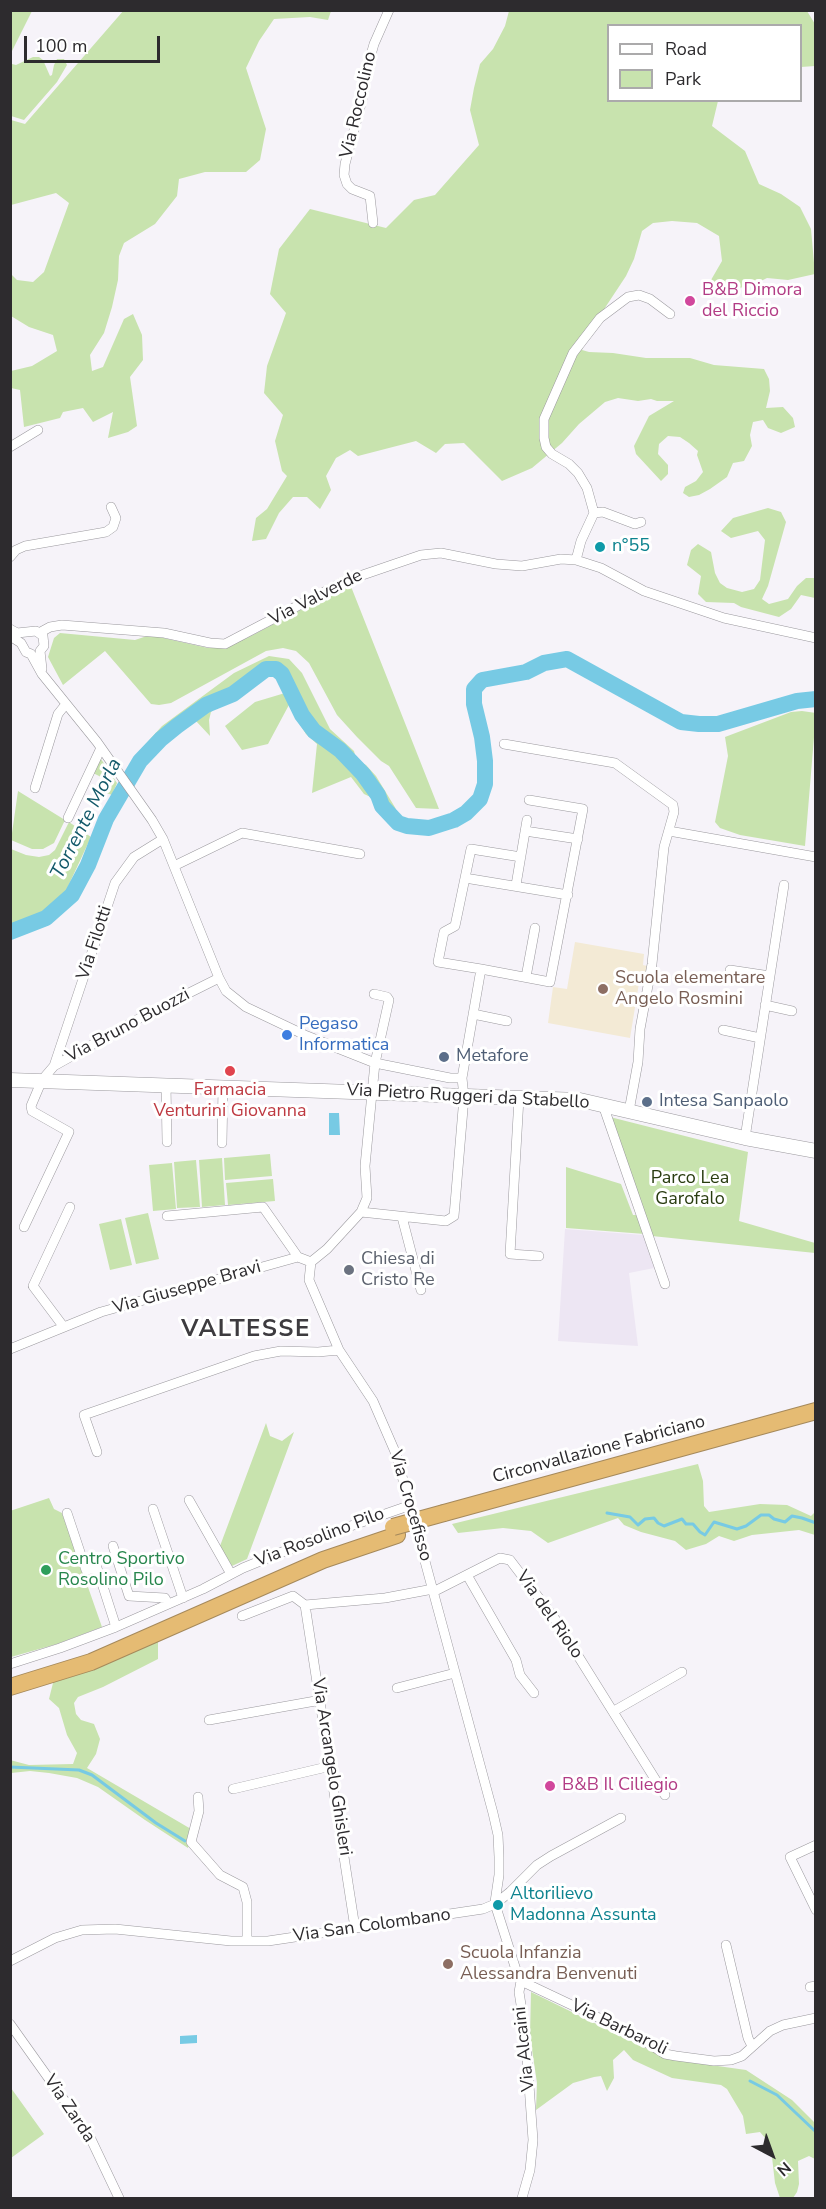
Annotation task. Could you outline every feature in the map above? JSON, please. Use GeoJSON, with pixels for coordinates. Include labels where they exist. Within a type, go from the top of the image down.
{"type":"FeatureCollection","features":[{"type":"Feature","properties":{"kind":"highway","name":"Circonvallazione Fabriciano"},"geometry":{"type":"LineString","coordinates":[[395,1531],[816,1411]]}},
{"type":"Feature","properties":{"kind":"highway","name":"Circonvallazione Fabriciano"},"geometry":{"type":"LineString","coordinates":[[445,1517],[816,1420]]}},
{"type":"Feature","properties":{"kind":"highway"},"geometry":{"type":"LineString","coordinates":[[10,1678],[89,1653],[360,1536],[395,1531]]}},
{"type":"Feature","properties":{"kind":"highway"},"geometry":{"type":"LineString","coordinates":[[10,1687],[91,1662],[323,1560],[395,1531]]}},
{"type":"Feature","properties":{"kind":"street","name":"Via Roccolino"},"geometry":{"type":"LineString","coordinates":[[373,223],[370,196],[352,189],[347,184],[344,175],[362,100],[366,69],[374,44],[390,10]]}},
{"type":"Feature","properties":{"kind":"street"},"geometry":{"type":"LineString","coordinates":[[576,560],[580,541],[594,513],[587,488],[578,473],[546,447],[544,419],[573,353],[600,318],[628,297],[639,295],[650,299],[670,314]]}},
{"type":"Feature","properties":{"kind":"street"},"geometry":{"type":"LineString","coordinates":[[10,447],[38,430]]}},
{"type":"Feature","properties":{"kind":"street"},"geometry":{"type":"LineString","coordinates":[[10,557],[16,550],[25,546],[106,532],[113,527],[116,518],[111,507]]}},
{"type":"Feature","properties":{"kind":"street"},"geometry":{"type":"LineString","coordinates":[[594,513],[603,512],[635,524],[641,522]]}},
{"type":"Feature","properties":{"kind":"street","name":"Via Valverde"},"geometry":{"type":"LineString","coordinates":[[42,636],[58,625],[164,633],[225,644],[345,581],[427,553],[441,553],[496,564],[522,566],[561,559],[576,560],[601,568],[644,591],[724,618],[816,638]]}},
{"type":"Feature","properties":{"kind":"street"},"geometry":{"type":"LineString","coordinates":[[10,629],[17,633],[31,631],[42,636],[44,646],[36,653]]}},
{"type":"Feature","properties":{"kind":"street"},"geometry":{"type":"LineString","coordinates":[[21,643],[26,633]]}},
{"type":"Feature","properties":{"kind":"street"},"geometry":{"type":"LineString","coordinates":[[10,636],[21,643],[23,648],[36,653]]}},
{"type":"Feature","properties":{"kind":"street"},"geometry":{"type":"LineString","coordinates":[[36,653],[42,674],[122,776],[163,839],[226,991],[246,1007],[307,1036],[375,1063],[450,1078],[462,1078]]}},
{"type":"Feature","properties":{"kind":"street"},"geometry":{"type":"LineString","coordinates":[[35,788],[58,714],[66,704]]}},
{"type":"Feature","properties":{"kind":"street"},"geometry":{"type":"LineString","coordinates":[[504,744],[615,763],[671,802],[674,812],[664,847],[652,964],[640,1029],[638,1062],[629,1111]]}},
{"type":"Feature","properties":{"kind":"street"},"geometry":{"type":"LineString","coordinates":[[68,818],[100,748]]}},
{"type":"Feature","properties":{"kind":"street"},"geometry":{"type":"LineString","coordinates":[[520,857],[471,849],[455,926],[444,932],[438,962],[550,982],[583,809],[529,800]]}},
{"type":"Feature","properties":{"kind":"street"},"geometry":{"type":"LineString","coordinates":[[516,885],[527,819]]}},
{"type":"Feature","properties":{"kind":"street"},"geometry":{"type":"LineString","coordinates":[[525,831],[578,839]]}},
{"type":"Feature","properties":{"kind":"street"},"geometry":{"type":"LineString","coordinates":[[669,831],[816,857]]}},
{"type":"Feature","properties":{"kind":"street"},"geometry":{"type":"LineString","coordinates":[[174,866],[242,834],[360,854]]}},
{"type":"Feature","properties":{"kind":"street","name":"Via Filotti"},"geometry":{"type":"LineString","coordinates":[[54,1066],[115,883],[134,857],[163,839]]}},
{"type":"Feature","properties":{"kind":"street"},"geometry":{"type":"LineString","coordinates":[[465,878],[568,895]]}},
{"type":"Feature","properties":{"kind":"street"},"geometry":{"type":"LineString","coordinates":[[745,1138],[784,885]]}},
{"type":"Feature","properties":{"kind":"street"},"geometry":{"type":"LineString","coordinates":[[525,977],[535,928]]}},
{"type":"Feature","properties":{"kind":"street"},"geometry":{"type":"LineString","coordinates":[[361,1212],[446,1221],[454,1216],[457,1096],[481,969]]}},
{"type":"Feature","properties":{"kind":"street"},"geometry":{"type":"LineString","coordinates":[[730,970],[770,976]]}},
{"type":"Feature","properties":{"kind":"street","name":"Via Bruno Buozzi"},"geometry":{"type":"LineString","coordinates":[[42,1080],[54,1066],[149,1013],[219,978]]}},
{"type":"Feature","properties":{"kind":"street"},"geometry":{"type":"LineString","coordinates":[[167,1216],[263,1207],[298,1257],[311,1262],[327,1249],[361,1212],[367,1198],[365,1166],[375,1063],[389,1000],[387,997],[374,994]]}},
{"type":"Feature","properties":{"kind":"street"},"geometry":{"type":"LineString","coordinates":[[765,1005],[792,1011]]}},
{"type":"Feature","properties":{"kind":"street"},"geometry":{"type":"LineString","coordinates":[[472,1014],[507,1021]]}},
{"type":"Feature","properties":{"kind":"street"},"geometry":{"type":"LineString","coordinates":[[723,1030],[760,1038]]}},
{"type":"Feature","properties":{"kind":"street"},"geometry":{"type":"LineString","coordinates":[[450,1078],[457,1096]]}},
{"type":"Feature","properties":{"kind":"street","name":"Via Pietro Ruggeri da Stabello"},"geometry":{"type":"LineString","coordinates":[[10,1080],[580,1100],[745,1138],[816,1151]]}},
{"type":"Feature","properties":{"kind":"street"},"geometry":{"type":"LineString","coordinates":[[24,1227],[69,1132],[32,1111],[42,1080]]}},
{"type":"Feature","properties":{"kind":"street"},"geometry":{"type":"LineString","coordinates":[[166,1084],[166,1142]]}},
{"type":"Feature","properties":{"kind":"street"},"geometry":{"type":"LineString","coordinates":[[222,1143],[223,1086]]}},
{"type":"Feature","properties":{"kind":"street"},"geometry":{"type":"LineString","coordinates":[[519,1098],[510,1254],[539,1256]]}},
{"type":"Feature","properties":{"kind":"street"},"geometry":{"type":"LineString","coordinates":[[603,1105],[665,1284]]}},
{"type":"Feature","properties":{"kind":"street"},"geometry":{"type":"LineString","coordinates":[[46,1155],[55,1161]]}},
{"type":"Feature","properties":{"kind":"street"},"geometry":{"type":"LineString","coordinates":[[63,1326],[33,1286],[70,1207]]}},
{"type":"Feature","properties":{"kind":"street"},"geometry":{"type":"LineString","coordinates":[[402,1217],[421,1290]]}},
{"type":"Feature","properties":{"kind":"street","name":"Via Giuseppe Bravi"},"geometry":{"type":"LineString","coordinates":[[10,1349],[101,1312],[298,1257]]}},
{"type":"Feature","properties":{"kind":"street","name":"Via Crocefisso"},"geometry":{"type":"LineString","coordinates":[[311,1262],[309,1280],[339,1350],[373,1401],[391,1440],[411,1505],[498,1835],[499,1875],[495,1903]]}},
{"type":"Feature","properties":{"kind":"street"},"geometry":{"type":"LineString","coordinates":[[97,1452],[84,1415],[254,1356],[281,1351],[339,1350]]}},
{"type":"Feature","properties":{"kind":"street"},"geometry":{"type":"LineString","coordinates":[[189,1500],[231,1574]]}},
{"type":"Feature","properties":{"kind":"street","name":"Via Rosolino Pilo"},"geometry":{"type":"LineString","coordinates":[[10,1664],[116,1627],[231,1574],[319,1537],[411,1505]]}},
{"type":"Feature","properties":{"kind":"street"},"geometry":{"type":"LineString","coordinates":[[153,1509],[183,1598]]}},
{"type":"Feature","properties":{"kind":"street"},"geometry":{"type":"LineString","coordinates":[[67,1513],[86,1570],[98,1570],[116,1627]]}},
{"type":"Feature","properties":{"kind":"street"},"geometry":{"type":"LineString","coordinates":[[113,1546],[129,1596],[165,1598],[168,1604]]}},
{"type":"Feature","properties":{"kind":"street","name":"Via del Riolo"},"geometry":{"type":"LineString","coordinates":[[433,1591],[500,1558],[510,1560],[555,1619],[614,1710],[665,1795]]}},
{"type":"Feature","properties":{"kind":"street"},"geometry":{"type":"LineString","coordinates":[[467,1575],[516,1660],[520,1675],[534,1693]]}},
{"type":"Feature","properties":{"kind":"street"},"geometry":{"type":"LineString","coordinates":[[242,1616],[293,1596],[305,1605],[433,1591]]}},
{"type":"Feature","properties":{"kind":"street","name":"Via Arcangelo Ghisleri"},"geometry":{"type":"LineString","coordinates":[[305,1605],[355,1928]]}},
{"type":"Feature","properties":{"kind":"street"},"geometry":{"type":"LineString","coordinates":[[614,1710],[682,1672]]}},
{"type":"Feature","properties":{"kind":"street"},"geometry":{"type":"LineString","coordinates":[[397,1688],[455,1673]]}},
{"type":"Feature","properties":{"kind":"street"},"geometry":{"type":"LineString","coordinates":[[209,1720],[321,1700]]}},
{"type":"Feature","properties":{"kind":"street"},"geometry":{"type":"LineString","coordinates":[[233,1789],[331,1766]]}},
{"type":"Feature","properties":{"kind":"street"},"geometry":{"type":"LineString","coordinates":[[198,1797],[199,1811],[191,1842],[220,1875],[243,1887],[247,1902],[247,1941]]}},
{"type":"Feature","properties":{"kind":"street"},"geometry":{"type":"LineString","coordinates":[[495,1903],[510,1892],[537,1865],[621,1818]]}},
{"type":"Feature","properties":{"kind":"street"},"geometry":{"type":"LineString","coordinates":[[816,1845],[790,1857],[816,1910]]}},
{"type":"Feature","properties":{"kind":"street","name":"Via San Colombano"},"geometry":{"type":"LineString","coordinates":[[10,1961],[55,1938],[82,1930],[115,1929],[247,1941],[301,1937],[442,1916],[483,1909],[495,1903]]}},
{"type":"Feature","properties":{"kind":"street","name":"Via Alcaini"},"geometry":{"type":"LineString","coordinates":[[495,1903],[521,1981],[519,1992],[525,2030],[533,2140],[530,2170],[522,2199]]}},
{"type":"Feature","properties":{"kind":"street"},"geometry":{"type":"LineString","coordinates":[[726,1945],[748,2038],[752,2046]]}},
{"type":"Feature","properties":{"kind":"street","name":"Via Barbaroli"},"geometry":{"type":"LineString","coordinates":[[521,1981],[633,2034],[665,2054],[714,2061],[732,2060],[742,2056],[764,2035],[777,2028],[816,2018]]}},
{"type":"Feature","properties":{"kind":"street","name":"Via Zarda"},"geometry":{"type":"LineString","coordinates":[[10,2024],[89,2134],[119,2199]]}},
{"type":"Feature","properties":{"kind":"shaded area","name":"Scuola elementare Angelo Rosmini"},"geometry":{"type":"Polygon","coordinates":[[[575,942],[644,954],[643,965],[647,966],[644,980],[639,983],[630,1038],[548,1023],[553,987],[567,989],[575,942]]]}},
{"type":"Feature","properties":{"kind":"shaded area"},"geometry":{"type":"Polygon","coordinates":[[[565,1229],[643,1235],[654,1268],[629,1273],[638,1346],[558,1341],[565,1229]]]}},
{"type":"Feature","properties":{"kind":"green space"},"geometry":{"type":"Polygon","coordinates":[[[11,10],[32,11],[12,51],[12,64],[16,65],[33,57],[39,57],[43,60],[50,76],[57,59],[64,59],[67,65],[57,82],[24,120],[11,116],[11,10]]]}},
{"type":"Feature","properties":{"kind":"green space"},"geometry":{"type":"Polygon","coordinates":[[[124,10],[331,11],[328,20],[310,17],[274,19],[259,41],[246,68],[266,129],[260,160],[246,172],[205,172],[179,179],[177,196],[155,224],[124,243],[119,256],[118,280],[112,307],[104,333],[90,355],[92,371],[103,367],[124,319],[133,314],[142,335],[143,360],[130,377],[137,426],[128,432],[108,438],[113,412],[93,422],[83,408],[63,412],[60,418],[24,427],[20,390],[11,388],[11,371],[32,366],[57,351],[53,335],[29,327],[11,316],[11,274],[17,280],[33,282],[44,272],[69,203],[56,193],[11,205],[11,120],[25,124],[124,10]]]}},
{"type":"Feature","properties":{"kind":"green space"},"geometry":{"type":"Polygon","coordinates":[[[509,11],[807,11],[815,24],[815,66],[802,67],[802,24],[607,24],[607,102],[718,102],[712,126],[745,151],[759,184],[781,194],[800,207],[811,229],[815,274],[788,280],[767,278],[751,286],[725,290],[711,280],[722,261],[719,236],[697,223],[672,221],[653,223],[642,231],[634,259],[626,276],[587,335],[582,350],[646,358],[690,358],[714,365],[764,369],[769,379],[770,391],[766,408],[783,407],[793,418],[795,427],[781,433],[768,428],[763,420],[753,422],[750,435],[752,446],[744,461],[733,463],[727,477],[710,489],[689,497],[683,493],[685,487],[696,481],[703,472],[697,455],[698,451],[680,437],[668,436],[659,444],[658,454],[668,465],[668,474],[661,481],[636,454],[634,446],[649,416],[674,401],[651,399],[638,401],[618,398],[605,402],[532,468],[502,481],[464,443],[445,444],[436,453],[416,441],[358,456],[350,450],[336,458],[326,476],[331,490],[320,509],[307,497],[293,497],[279,513],[266,539],[252,541],[256,518],[267,509],[287,476],[282,471],[275,441],[283,415],[264,393],[267,366],[286,313],[270,294],[279,249],[310,209],[386,228],[414,200],[435,195],[479,145],[470,110],[474,88],[480,64],[493,49],[505,26],[509,11]]]}},
{"type":"Feature","properties":{"kind":"green space"},"geometry":{"type":"Polygon","coordinates":[[[768,508],[781,512],[786,522],[768,586],[762,599],[769,604],[788,599],[806,578],[815,578],[815,598],[801,595],[791,609],[779,617],[734,603],[706,602],[698,594],[701,576],[687,565],[691,550],[698,544],[711,552],[715,573],[720,583],[727,588],[742,592],[754,589],[760,580],[765,540],[758,531],[731,538],[721,531],[733,518],[768,508]]]}},
{"type":"Feature","properties":{"kind":"green space"},"geometry":{"type":"Polygon","coordinates":[[[350,584],[439,809],[416,808],[389,766],[381,761],[337,715],[309,663],[296,651],[283,648],[266,651],[171,703],[159,705],[151,704],[105,651],[63,685],[48,657],[54,638],[60,633],[135,640],[150,635],[208,648],[226,647],[350,584]]]}},
{"type":"Feature","properties":{"kind":"green space"},"geometry":{"type":"Polygon","coordinates":[[[269,656],[289,659],[302,673],[330,729],[354,751],[356,759],[366,765],[376,776],[396,809],[364,794],[351,777],[312,793],[317,744],[306,734],[296,718],[295,689],[278,666],[269,665],[260,670],[252,683],[223,701],[211,712],[210,736],[196,721],[159,746],[152,756],[142,748],[162,726],[234,673],[269,656]]]}},
{"type":"Feature","properties":{"kind":"green space"},"geometry":{"type":"Polygon","coordinates":[[[285,693],[290,703],[268,744],[242,750],[225,726],[255,702],[285,693]]]}},
{"type":"Feature","properties":{"kind":"green space"},"geometry":{"type":"Polygon","coordinates":[[[791,712],[816,713],[805,846],[740,835],[720,828],[715,822],[728,756],[725,737],[791,712]]]}},
{"type":"Feature","properties":{"kind":"green space"},"geometry":{"type":"Polygon","coordinates":[[[101,759],[117,783],[112,795],[95,789],[101,777],[93,773],[101,759]]]}},
{"type":"Feature","properties":{"kind":"green space"},"geometry":{"type":"Polygon","coordinates":[[[18,791],[65,820],[54,843],[43,849],[32,849],[11,840],[18,791]]]}},
{"type":"Feature","properties":{"kind":"green space"},"geometry":{"type":"Polygon","coordinates":[[[69,822],[91,837],[64,895],[41,915],[11,927],[11,849],[26,855],[39,857],[49,855],[55,850],[69,822]]]}},
{"type":"Feature","properties":{"kind":"green space","name":"Parco Lea Garofalo"},"geometry":{"type":"Polygon","coordinates":[[[610,1117],[748,1152],[739,1221],[815,1243],[815,1253],[652,1236],[610,1117]]]}},
{"type":"Feature","properties":{"kind":"green space"},"geometry":{"type":"Polygon","coordinates":[[[270,1154],[272,1176],[225,1180],[224,1158],[270,1154]]]}},
{"type":"Feature","properties":{"kind":"green space"},"geometry":{"type":"Polygon","coordinates":[[[222,1158],[225,1205],[202,1207],[199,1160],[222,1158]]]}},
{"type":"Feature","properties":{"kind":"green space"},"geometry":{"type":"Polygon","coordinates":[[[196,1160],[200,1207],[177,1208],[174,1162],[196,1160]]]}},
{"type":"Feature","properties":{"kind":"green space"},"geometry":{"type":"Polygon","coordinates":[[[172,1163],[176,1209],[153,1211],[149,1165],[172,1163]]]}},
{"type":"Feature","properties":{"kind":"green space","name":"Parco Lea Garofalo"},"geometry":{"type":"Polygon","coordinates":[[[566,1167],[621,1184],[633,1215],[639,1215],[645,1234],[566,1228],[566,1167]]]}},
{"type":"Feature","properties":{"kind":"green space"},"geometry":{"type":"Polygon","coordinates":[[[273,1179],[275,1201],[228,1205],[226,1183],[273,1179]]]}},
{"type":"Feature","properties":{"kind":"green space"},"geometry":{"type":"Polygon","coordinates":[[[148,1213],[159,1259],[136,1264],[125,1218],[148,1213]]]}},
{"type":"Feature","properties":{"kind":"green space"},"geometry":{"type":"Polygon","coordinates":[[[121,1219],[132,1265],[110,1270],[99,1224],[121,1219]]]}},
{"type":"Feature","properties":{"kind":"green space"},"geometry":{"type":"Polygon","coordinates":[[[266,1423],[270,1436],[282,1441],[294,1432],[247,1559],[232,1566],[220,1546],[266,1423]]]}},
{"type":"Feature","properties":{"kind":"green space"},"geometry":{"type":"Polygon","coordinates":[[[698,1464],[703,1481],[704,1506],[709,1512],[760,1504],[787,1505],[811,1516],[815,1512],[815,1535],[799,1530],[752,1535],[734,1541],[719,1536],[706,1544],[686,1550],[675,1541],[624,1525],[618,1518],[548,1543],[531,1531],[503,1528],[458,1533],[452,1524],[698,1464]]]}},
{"type":"Feature","properties":{"kind":"green space","name":"Centro Sportivo Rosolino Pilo"},"geometry":{"type":"Polygon","coordinates":[[[49,1498],[54,1509],[62,1513],[102,1627],[57,1644],[11,1657],[10,1511],[49,1498]]]}},
{"type":"Feature","properties":{"kind":"green space"},"geometry":{"type":"Polygon","coordinates":[[[158,1641],[158,1659],[78,1697],[74,1703],[76,1714],[81,1720],[94,1724],[100,1739],[96,1754],[87,1768],[191,1829],[188,1848],[98,1787],[77,1778],[30,1771],[11,1773],[10,1760],[29,1765],[73,1764],[77,1753],[67,1735],[59,1708],[49,1699],[54,1679],[158,1641]]]}},
{"type":"Feature","properties":{"kind":"green space"},"geometry":{"type":"Polygon","coordinates":[[[531,1992],[668,2059],[746,2070],[792,2100],[816,2124],[815,2159],[809,2156],[798,2161],[799,2184],[793,2198],[780,2198],[766,2139],[760,2132],[746,2134],[743,2116],[727,2089],[721,2085],[672,2078],[633,2060],[624,2050],[613,2060],[614,2078],[607,2091],[601,2076],[594,2077],[573,2083],[536,2110],[537,2083],[530,2036],[531,1992]]]}},
{"type":"Feature","properties":{"kind":"green space"},"geometry":{"type":"Polygon","coordinates":[[[11,2088],[44,2134],[10,2158],[11,2088]]]}},
{"type":"Feature","properties":{"kind":"water"},"geometry":{"type":"Polygon","coordinates":[[[329,1113],[339,1113],[340,1135],[329,1135],[329,1113]]]}},
{"type":"Feature","properties":{"kind":"water"},"geometry":{"type":"Polygon","coordinates":[[[197,2035],[197,2043],[180,2044],[180,2036],[197,2035]]]}},
{"type":"Feature","properties":{"kind":"waterway","name":"Torrente Morla"},"geometry":{"type":"LineString","coordinates":[[10,932],[46,918],[72,895],[88,865],[106,819],[140,761],[161,739],[206,705],[233,694],[266,669],[276,669],[282,674],[302,715],[314,731],[340,750],[363,774],[378,795],[382,806],[398,823],[429,828],[454,820],[466,813],[480,799],[485,784],[485,761],[474,704],[474,689],[482,680],[526,672],[544,663],[567,659],[681,722],[699,724],[718,724],[797,701],[816,699]]}},
{"type":"Feature","properties":{"kind":"waterway"},"geometry":{"type":"LineString","coordinates":[[607,1513],[630,1517],[638,1525],[645,1519],[654,1518],[664,1526],[682,1519],[686,1524],[693,1524],[705,1535],[714,1522],[737,1529],[746,1526],[761,1515],[769,1515],[785,1522],[792,1516],[816,1523]]}},
{"type":"Feature","properties":{"kind":"waterway"},"geometry":{"type":"LineString","coordinates":[[10,1767],[79,1770],[92,1775],[156,1823],[185,1841]]}},
{"type":"Feature","properties":{"kind":"waterway"},"geometry":{"type":"LineString","coordinates":[[750,2081],[777,2095],[816,2132]]}},
{"type":"Feature","properties":{"kind":"place","name":"B&B Dimora del Riccio"},"geometry":{"type":"Point","coordinates":[690,301]}},
{"type":"Feature","properties":{"kind":"place","name":"n°55"},"geometry":{"type":"Point","coordinates":[600,547]}},
{"type":"Feature","properties":{"kind":"place","name":"Scuola elementare Angelo Rosmini"},"geometry":{"type":"Point","coordinates":[603,989]}},
{"type":"Feature","properties":{"kind":"place","name":"Pegaso Informatica"},"geometry":{"type":"Point","coordinates":[287,1035]}},
{"type":"Feature","properties":{"kind":"place","name":"Metafore"},"geometry":{"type":"Point","coordinates":[444,1057]}},
{"type":"Feature","properties":{"kind":"place","name":"Farmacia Venturini Giovanna"},"geometry":{"type":"Point","coordinates":[230,1071]}},
{"type":"Feature","properties":{"kind":"place","name":"Intesa Sanpaolo"},"geometry":{"type":"Point","coordinates":[647,1102]}},
{"type":"Feature","properties":{"kind":"place","name":"Chiesa di Cristo Re"},"geometry":{"type":"Point","coordinates":[349,1270]}},
{"type":"Feature","properties":{"kind":"place","name":"Centro Sportivo Rosolino Pilo"},"geometry":{"type":"Point","coordinates":[46,1570]}},
{"type":"Feature","properties":{"kind":"place","name":"B&B Il Ciliegio"},"geometry":{"type":"Point","coordinates":[550,1786]}},
{"type":"Feature","properties":{"kind":"place","name":"Altorilievo Madonna Assunta"},"geometry":{"type":"Point","coordinates":[498,1905]}},
{"type":"Feature","properties":{"kind":"place","name":"Scuola Infanzia Alessandra Benvenuti"},"geometry":{"type":"Point","coordinates":[448,1964]}},
{"type":"Feature","properties":{"kind":"district","name":"VALTESSE"},"geometry":{"type":"Point","coordinates":[246,1330]}}]}
